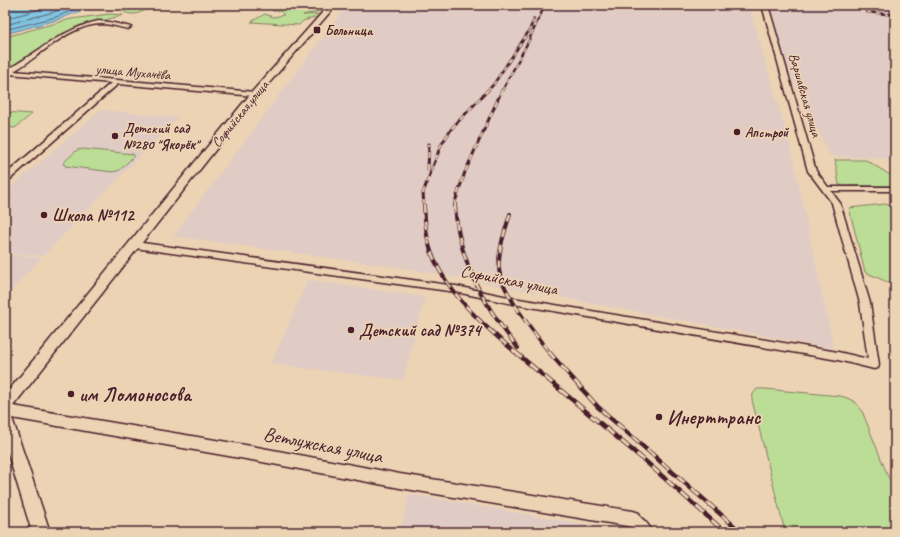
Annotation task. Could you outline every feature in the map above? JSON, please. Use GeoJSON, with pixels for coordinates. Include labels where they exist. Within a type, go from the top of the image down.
{"type":"FeatureCollection","features":[{"type":"Feature","properties":{"kind":"main road","name":"Софийская улица"},"geometry":{"type":"LineString","coordinates":[[5,406],[255,94],[333,5]]}},
{"type":"Feature","properties":{"kind":"main road","name":"Ветлужская улица"},"geometry":{"type":"LineString","coordinates":[[5,411],[249,453],[400,481],[633,519]]}},
{"type":"Feature","properties":{"kind":"main road"},"geometry":{"type":"LineString","coordinates":[[5,420],[41,532]]}},
{"type":"Feature","properties":{"kind":"street","name":"Варшавская улица"},"geometry":{"type":"LineString","coordinates":[[765,5],[812,171],[836,203],[865,303],[874,365]]}},
{"type":"Feature","properties":{"kind":"street"},"geometry":{"type":"LineString","coordinates":[[7,73],[56,39],[74,30],[98,23],[128,27]]}},
{"type":"Feature","properties":{"kind":"street","name":"улица Мухачёва"},"geometry":{"type":"LineString","coordinates":[[7,73],[255,94]]}},
{"type":"Feature","properties":{"kind":"street"},"geometry":{"type":"LineString","coordinates":[[5,179],[116,82]]}},
{"type":"Feature","properties":{"kind":"street"},"geometry":{"type":"LineString","coordinates":[[825,189],[895,189]]}},
{"type":"Feature","properties":{"kind":"street","name":"Софийская улица"},"geometry":{"type":"LineString","coordinates":[[135,245],[456,289],[513,301],[838,356],[874,365]]}},
{"type":"Feature","properties":{"kind":"street"},"geometry":{"type":"LineString","coordinates":[[633,519],[646,532]]}},
{"type":"Feature","properties":{"kind":"shaded area"},"geometry":{"type":"Polygon","coordinates":[[[347,5],[749,5],[792,153],[834,349],[410,269],[173,236],[347,5]]]}},
{"type":"Feature","properties":{"kind":"shaded area"},"geometry":{"type":"Polygon","coordinates":[[[762,5],[895,5],[895,159],[830,156],[765,22],[762,5]]]}},
{"type":"Feature","properties":{"kind":"shaded area","name":"Школа №112"},"geometry":{"type":"Polygon","coordinates":[[[101,110],[178,117],[43,256],[5,252],[5,192],[101,110]]]}},
{"type":"Feature","properties":{"kind":"shaded area"},"geometry":{"type":"Polygon","coordinates":[[[5,254],[41,258],[5,298],[5,254]]]}},
{"type":"Feature","properties":{"kind":"shaded area","name":"Детский сад №374"},"geometry":{"type":"Polygon","coordinates":[[[308,280],[425,297],[403,380],[271,364],[308,280]]]}},
{"type":"Feature","properties":{"kind":"shaded area"},"geometry":{"type":"Polygon","coordinates":[[[409,494],[588,525],[611,532],[400,532],[409,494]]]}},
{"type":"Feature","properties":{"kind":"green space"},"geometry":{"type":"Polygon","coordinates":[[[157,5],[141,12],[129,14],[124,12],[124,6],[157,5]]]}},
{"type":"Feature","properties":{"kind":"green space"},"geometry":{"type":"Polygon","coordinates":[[[272,5],[327,5],[322,11],[303,15],[326,14],[303,21],[299,25],[251,22],[265,14],[273,17],[284,15],[280,11],[273,11],[272,5]]]}},
{"type":"Feature","properties":{"kind":"green space"},"geometry":{"type":"Polygon","coordinates":[[[110,14],[123,15],[63,33],[8,69],[5,69],[5,37],[71,19],[110,14]]]}},
{"type":"Feature","properties":{"kind":"green space"},"geometry":{"type":"Polygon","coordinates":[[[5,112],[32,114],[15,128],[5,127],[5,112]]]}},
{"type":"Feature","properties":{"kind":"green space"},"geometry":{"type":"Polygon","coordinates":[[[83,149],[133,154],[134,156],[120,170],[113,172],[65,166],[63,163],[77,150],[83,149]]]}},
{"type":"Feature","properties":{"kind":"green space"},"geometry":{"type":"Polygon","coordinates":[[[835,160],[866,160],[895,178],[895,185],[839,185],[835,160]]]}},
{"type":"Feature","properties":{"kind":"green space"},"geometry":{"type":"Polygon","coordinates":[[[885,204],[895,207],[894,285],[865,272],[849,208],[885,204]]]}},
{"type":"Feature","properties":{"kind":"green space"},"geometry":{"type":"Polygon","coordinates":[[[757,389],[840,396],[850,399],[858,405],[862,411],[895,494],[895,532],[785,532],[752,400],[753,394],[757,389]]]}},
{"type":"Feature","properties":{"kind":"water"},"geometry":{"type":"Polygon","coordinates":[[[5,5],[95,5],[57,20],[5,34],[5,5]]]}},
{"type":"Feature","properties":{"kind":"railway"},"geometry":{"type":"LineString","coordinates":[[502,91],[528,42],[545,5]]}},
{"type":"Feature","properties":{"kind":"railway"},"geometry":{"type":"LineString","coordinates":[[867,12],[895,15]]}},
{"type":"Feature","properties":{"kind":"railway"},"geometry":{"type":"LineString","coordinates":[[488,90],[493,85],[529,31],[534,19]]}},
{"type":"Feature","properties":{"kind":"railway"},"geometry":{"type":"LineString","coordinates":[[424,206],[423,193],[441,145],[452,128],[488,90]]}},
{"type":"Feature","properties":{"kind":"railway"},"geometry":{"type":"LineString","coordinates":[[455,205],[465,172],[502,90]]}},
{"type":"Feature","properties":{"kind":"railway"},"geometry":{"type":"LineString","coordinates":[[428,170],[429,144]]}},
{"type":"Feature","properties":{"kind":"railway"},"geometry":{"type":"LineString","coordinates":[[424,205],[428,242],[432,254],[447,282],[479,320],[515,352]]}},
{"type":"Feature","properties":{"kind":"railway"},"geometry":{"type":"LineString","coordinates":[[455,205],[461,245],[467,263],[494,316],[518,348]]}},
{"type":"Feature","properties":{"kind":"railway"},"geometry":{"type":"LineString","coordinates":[[510,214],[502,241],[500,254],[499,268],[501,277],[505,288],[519,312],[549,352]]}},
{"type":"Feature","properties":{"kind":"railway"},"geometry":{"type":"LineString","coordinates":[[514,351],[644,460],[725,532]]}},
{"type":"Feature","properties":{"kind":"railway"},"geometry":{"type":"LineString","coordinates":[[548,351],[598,407],[741,532]]}},
{"type":"Feature","properties":{"kind":"place","name":"Больница"},"geometry":{"type":"Point","coordinates":[317,30]}},
{"type":"Feature","properties":{"kind":"place","name":"Апстрой"},"geometry":{"type":"Point","coordinates":[737,132]}},
{"type":"Feature","properties":{"kind":"place","name":"Детский сад №280 \"Якорёк\""},"geometry":{"type":"Point","coordinates":[115,136]}},
{"type":"Feature","properties":{"kind":"place","name":"Школа №112"},"geometry":{"type":"Point","coordinates":[44,215]}},
{"type":"Feature","properties":{"kind":"place","name":"Детский сад №374"},"geometry":{"type":"Point","coordinates":[351,330]}},
{"type":"Feature","properties":{"kind":"place","name":"им Ломоносова"},"geometry":{"type":"Point","coordinates":[71,394]}},
{"type":"Feature","properties":{"kind":"place","name":"Инерттранс"},"geometry":{"type":"Point","coordinates":[659,417]}}]}
